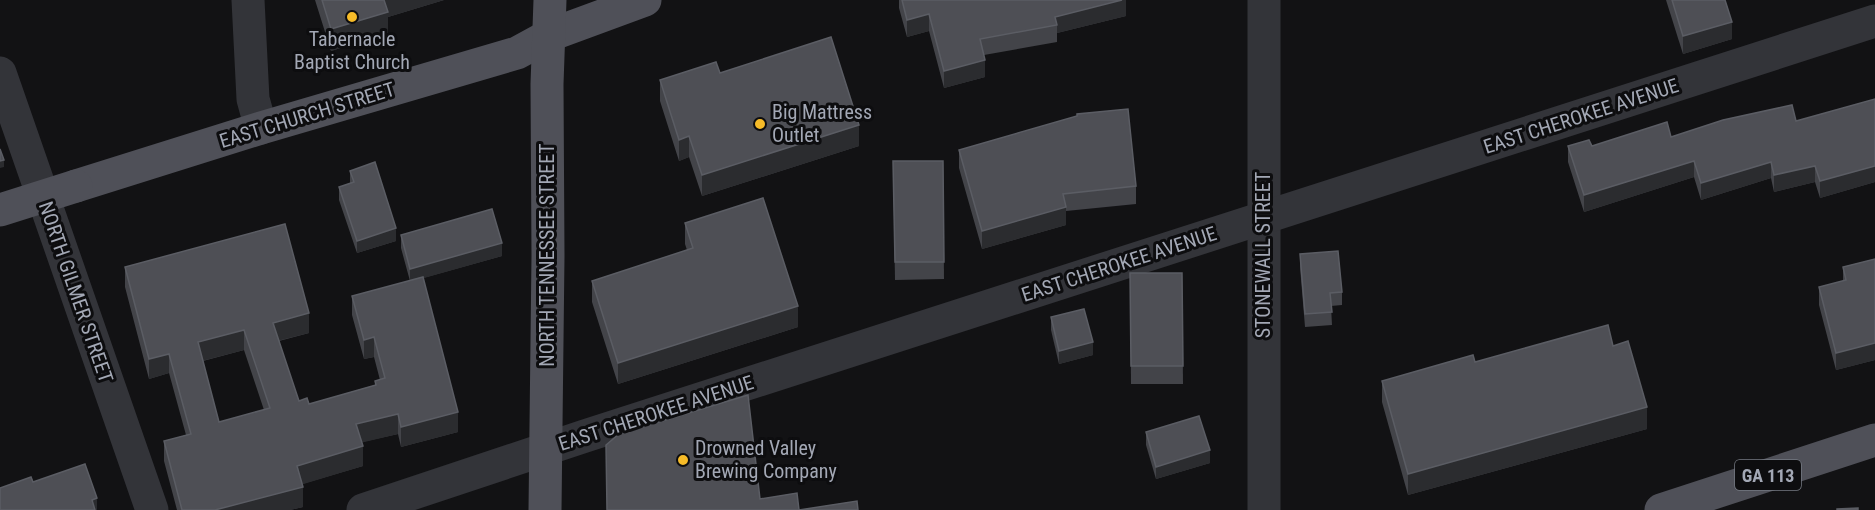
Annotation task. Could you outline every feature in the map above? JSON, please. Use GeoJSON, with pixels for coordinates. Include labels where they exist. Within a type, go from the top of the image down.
{"type":"FeatureCollection","features":[{"type":"Feature","properties":{"kind":"main road","name":"NORTH TENNESSEE STREET"},"geometry":{"type":"LineString","coordinates":[[545,510],[548,256],[547,84],[550,0]]}},
{"type":"Feature","properties":{"kind":"main road","name":"EAST CHURCH STREET"},"geometry":{"type":"LineString","coordinates":[[0,210],[261,128],[517,53],[550,35],[645,0]]}},
{"type":"Feature","properties":{"kind":"main road","name":"GA 113"},"geometry":{"type":"LineString","coordinates":[[1661,510],[1719,500],[1875,440]]}},
{"type":"Feature","properties":{"kind":"street"},"geometry":{"type":"LineString","coordinates":[[248,0],[253,99],[261,128]]}},
{"type":"Feature","properties":{"kind":"street","name":"STONEWALL STREET"},"geometry":{"type":"LineString","coordinates":[[1264,0],[1264,510]]}},
{"type":"Feature","properties":{"kind":"street","name":"EAST CHEROKEE AVENUE"},"geometry":{"type":"LineString","coordinates":[[363,510],[545,449],[1875,21]]}},
{"type":"Feature","properties":{"kind":"street","name":"NORTH GILMER STREET"},"geometry":{"type":"LineString","coordinates":[[0,73],[152,510]]}},
{"type":"Feature","properties":{"kind":"street"},"geometry":{"type":"LineString","coordinates":[[0,203],[41,190]]}},
{"type":"Feature","properties":{"kind":"building"},"geometry":{"type":"Polygon","coordinates":[[[322,0],[384,0],[388,12],[331,29],[322,0]]]}},
{"type":"Feature","properties":{"kind":"building"},"geometry":{"type":"Polygon","coordinates":[[[902,0],[1122,0],[1055,17],[1057,25],[980,39],[985,60],[944,71],[929,14],[907,20],[902,0]]]}},
{"type":"Feature","properties":{"kind":"building"},"geometry":{"type":"Polygon","coordinates":[[[1672,0],[1725,0],[1732,22],[1683,36],[1672,0]]]}},
{"type":"Feature","properties":{"kind":"building","name":"Big Mattress Outlet"},"geometry":{"type":"Polygon","coordinates":[[[831,37],[859,125],[702,175],[689,136],[679,140],[660,80],[716,62],[720,73],[831,37]]]}},
{"type":"Feature","properties":{"kind":"building"},"geometry":{"type":"Polygon","coordinates":[[[1875,99],[1875,166],[1820,181],[1815,166],[1774,175],[1771,162],[1701,183],[1694,161],[1584,195],[1568,146],[1589,140],[1592,146],[1667,122],[1671,137],[1723,120],[1792,105],[1796,121],[1875,99]]]}},
{"type":"Feature","properties":{"kind":"building"},"geometry":{"type":"Polygon","coordinates":[[[1128,109],[1136,186],[1063,194],[1066,207],[982,231],[959,150],[1077,116],[1077,114],[1128,109]]]}},
{"type":"Feature","properties":{"kind":"building"},"geometry":{"type":"Polygon","coordinates":[[[0,149],[4,160],[0,161],[0,149]]]}},
{"type":"Feature","properties":{"kind":"building"},"geometry":{"type":"Polygon","coordinates":[[[893,161],[943,161],[944,262],[895,262],[893,161]]]}},
{"type":"Feature","properties":{"kind":"building"},"geometry":{"type":"Polygon","coordinates":[[[375,162],[396,228],[357,241],[339,187],[354,182],[350,171],[375,162]]]}},
{"type":"Feature","properties":{"kind":"building"},"geometry":{"type":"Polygon","coordinates":[[[763,198],[798,306],[618,363],[592,281],[693,248],[685,223],[763,198]]]}},
{"type":"Feature","properties":{"kind":"building"},"geometry":{"type":"Polygon","coordinates":[[[492,209],[502,243],[410,269],[401,235],[492,209]]]}},
{"type":"Feature","properties":{"kind":"building"},"geometry":{"type":"Polygon","coordinates":[[[285,224],[309,313],[273,323],[299,401],[307,398],[309,404],[376,385],[375,381],[385,378],[374,337],[364,340],[352,296],[423,277],[458,412],[401,427],[398,414],[356,424],[363,446],[297,466],[303,487],[215,510],[182,510],[164,441],[191,434],[169,354],[149,359],[125,267],[285,224]],[[244,330],[198,342],[219,422],[270,408],[244,330]]]}},
{"type":"Feature","properties":{"kind":"building"},"geometry":{"type":"Polygon","coordinates":[[[1338,251],[1342,292],[1330,293],[1332,312],[1305,314],[1300,254],[1338,251]]]}},
{"type":"Feature","properties":{"kind":"building"},"geometry":{"type":"Polygon","coordinates":[[[1875,259],[1875,343],[1836,353],[1819,287],[1846,280],[1843,267],[1875,259]]]}},
{"type":"Feature","properties":{"kind":"building"},"geometry":{"type":"Polygon","coordinates":[[[1130,273],[1182,273],[1183,366],[1131,366],[1130,273]]]}},
{"type":"Feature","properties":{"kind":"building"},"geometry":{"type":"Polygon","coordinates":[[[1084,309],[1093,342],[1059,351],[1051,317],[1084,309]]]}},
{"type":"Feature","properties":{"kind":"building"},"geometry":{"type":"Polygon","coordinates":[[[1608,325],[1613,346],[1628,341],[1647,407],[1408,474],[1382,381],[1473,355],[1475,362],[1608,325]]]}},
{"type":"Feature","properties":{"kind":"building","name":"Drowned Valley Brewing Company"},"geometry":{"type":"Polygon","coordinates":[[[748,395],[760,499],[797,493],[799,510],[607,510],[606,445],[619,434],[748,395]]]}},
{"type":"Feature","properties":{"kind":"building"},"geometry":{"type":"Polygon","coordinates":[[[1199,416],[1210,450],[1156,467],[1146,432],[1199,416]]]}},
{"type":"Feature","properties":{"kind":"building"},"geometry":{"type":"Polygon","coordinates":[[[85,464],[97,498],[92,500],[95,510],[0,510],[0,488],[31,477],[33,482],[85,464]]]}},
{"type":"Feature","properties":{"kind":"building"},"geometry":{"type":"Polygon","coordinates":[[[857,501],[858,510],[799,510],[857,501]]]}},
{"type":"Feature","properties":{"kind":"building"},"geometry":{"type":"Polygon","coordinates":[[[1858,508],[1858,510],[1837,510],[1837,509],[1858,508]]]}},
{"type":"Feature","properties":{"kind":"place","name":"Tabernacle Baptist Church"},"geometry":{"type":"Point","coordinates":[352,17]}},
{"type":"Feature","properties":{"kind":"place","name":"Big Mattress Outlet"},"geometry":{"type":"Point","coordinates":[760,124]}},
{"type":"Feature","properties":{"kind":"place","name":"Drowned Valley Brewing Company"},"geometry":{"type":"Point","coordinates":[683,460]}}]}
